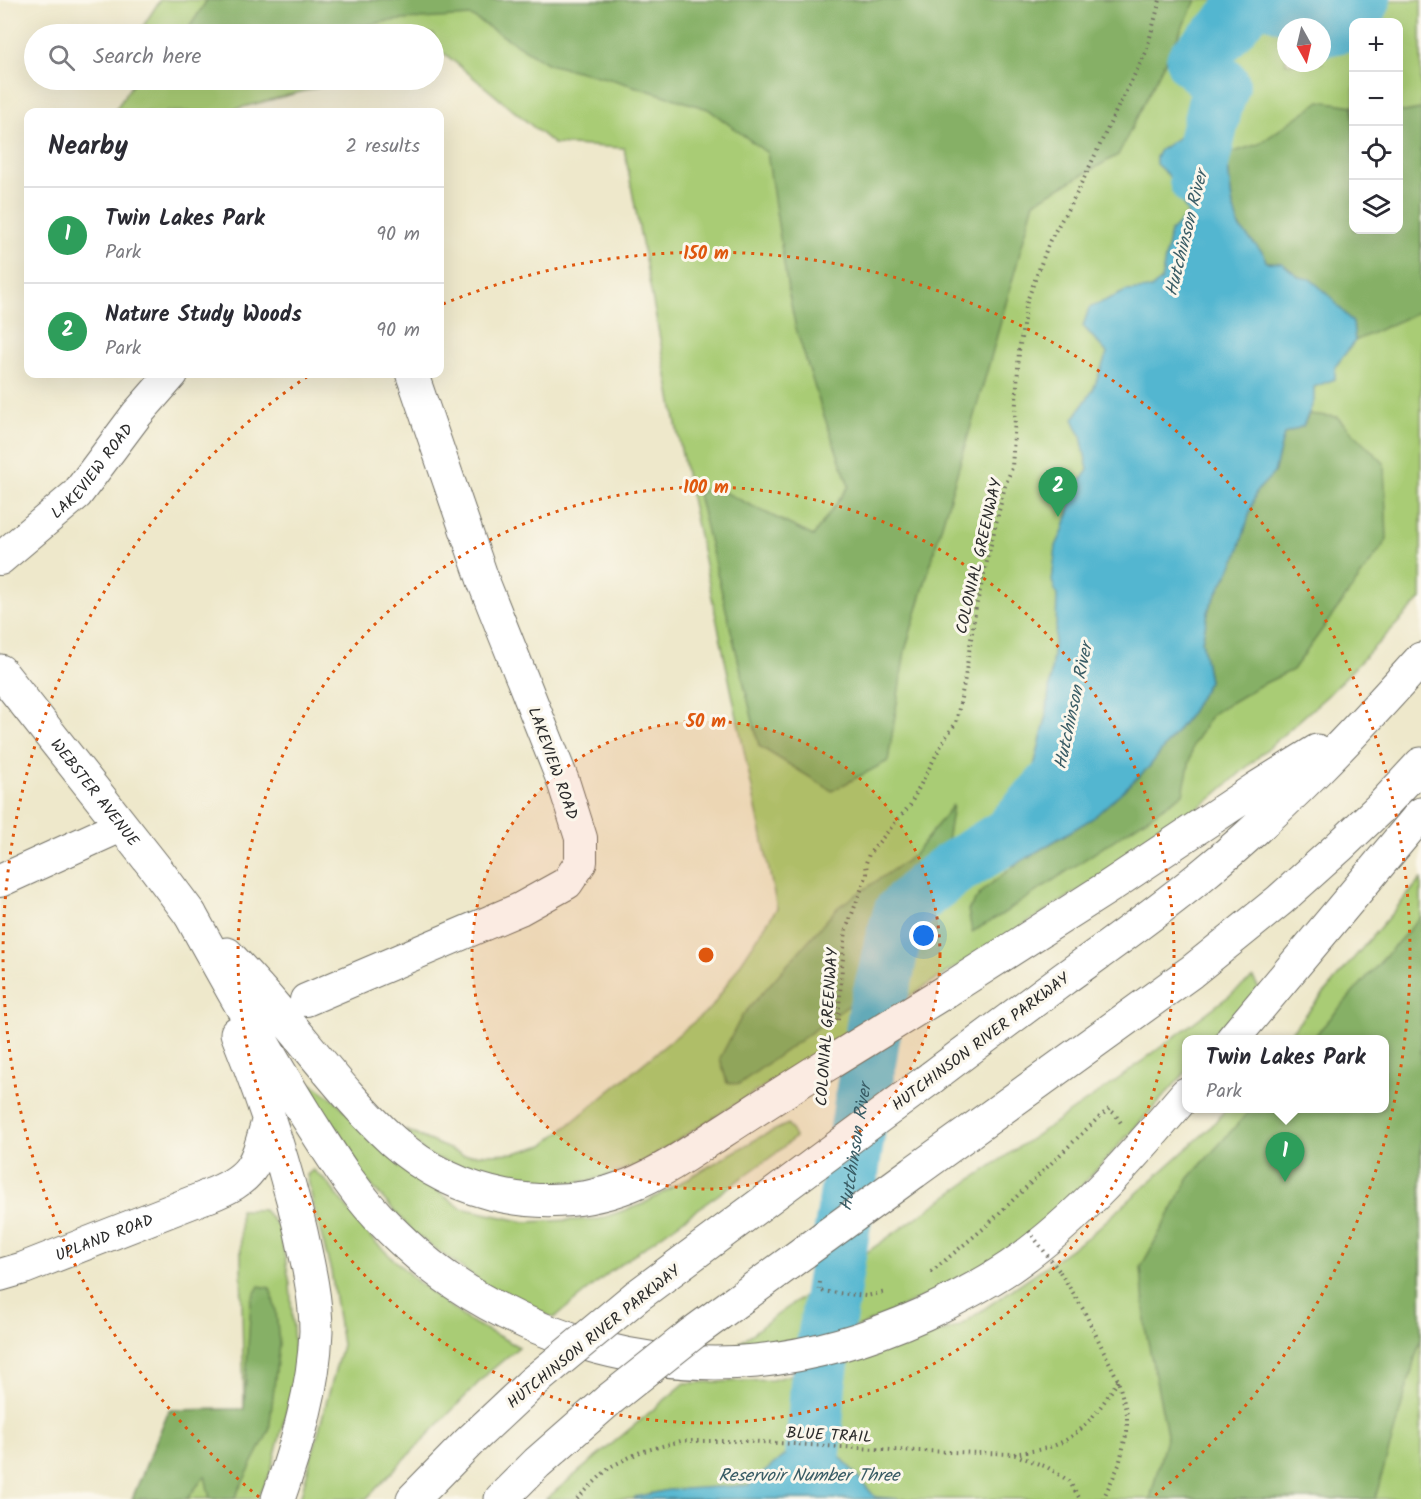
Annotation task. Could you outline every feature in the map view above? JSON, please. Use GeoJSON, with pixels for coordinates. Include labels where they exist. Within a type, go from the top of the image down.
{"type":"FeatureCollection","features":[{"type":"Feature","properties":{"kind":"main road","name":"HUTCHINSON RIVER PARKWAY"},"geometry":{"type":"LineString","coordinates":[[413,1499],[532,1383],[637,1296],[1201,876],[1285,801],[1365,722],[1421,659]]}},
{"type":"Feature","properties":{"kind":"main road","name":"WEBSTER AVENUE"},"geometry":{"type":"LineString","coordinates":[[0,672],[190,914]]}},
{"type":"Feature","properties":{"kind":"main road"},"geometry":{"type":"LineString","coordinates":[[190,914],[273,1004],[332,1077],[375,1124],[419,1160],[450,1178],[501,1196],[535,1201],[576,1200],[630,1185],[666,1167],[1110,886],[1257,788],[1365,722]]}},
{"type":"Feature","properties":{"kind":"main road"},"geometry":{"type":"LineString","coordinates":[[501,1499],[537,1463],[610,1399],[665,1355],[804,1251],[1191,972],[1280,900],[1339,847],[1421,764]]}},
{"type":"Feature","properties":{"kind":"main road"},"geometry":{"type":"LineString","coordinates":[[1236,1035],[1421,814]]}},
{"type":"Feature","properties":{"kind":"main road"},"geometry":{"type":"LineString","coordinates":[[190,914],[269,1118],[288,1179],[307,1260],[313,1298],[316,1330],[309,1389],[294,1454],[278,1499]]}},
{"type":"Feature","properties":{"kind":"main road"},"geometry":{"type":"LineString","coordinates":[[190,914],[267,1052],[343,1174],[386,1225],[421,1258],[453,1283],[492,1306],[532,1326],[619,1353],[680,1361],[756,1361],[806,1353],[842,1344],[884,1331],[946,1304],[1023,1258],[1050,1236],[1134,1155],[1182,1099]]}},
{"type":"Feature","properties":{"kind":"main road"},"geometry":{"type":"LineString","coordinates":[[208,1196],[236,1184],[249,1172],[260,1151],[269,1118]]}},
{"type":"Feature","properties":{"kind":"street","name":"LAKEVIEW ROAD"},"geometry":{"type":"LineString","coordinates":[[0,559],[77,494],[169,378]]}},
{"type":"Feature","properties":{"kind":"street","name":"LAKEVIEW ROAD"},"geometry":{"type":"LineString","coordinates":[[306,1000],[520,909],[567,883],[581,862],[581,838],[563,782],[484,583],[413,378]]}},
{"type":"Feature","properties":{"kind":"street"},"geometry":{"type":"LineString","coordinates":[[0,881],[121,826]]}},
{"type":"Feature","properties":{"kind":"street","name":"UPLAND ROAD"},"geometry":{"type":"LineString","coordinates":[[0,1275],[24,1268],[208,1196]]}},
{"type":"Feature","properties":{"kind":"path","name":"COLONIAL GREENWAY"},"geometry":{"type":"LineString","coordinates":[[838,1026],[846,930],[867,874],[866,863],[869,854],[910,805],[945,738],[956,723],[976,608],[1005,486],[1012,468],[1019,351],[1027,301],[1050,240],[1077,193],[1146,52],[1160,0]]}},
{"type":"Feature","properties":{"kind":"path"},"geometry":{"type":"LineString","coordinates":[[928,1275],[984,1228],[1109,1109],[1116,1114],[1122,1124]]}},
{"type":"Feature","properties":{"kind":"path"},"geometry":{"type":"LineString","coordinates":[[1024,1226],[1060,1272],[1083,1309],[1118,1380],[1127,1414],[1127,1431],[1119,1465],[1103,1499]]}},
{"type":"Feature","properties":{"kind":"path"},"geometry":{"type":"LineString","coordinates":[[820,1279],[819,1291],[866,1296],[890,1292]]}},
{"type":"Feature","properties":{"kind":"path"},"geometry":{"type":"LineString","coordinates":[[1013,1454],[1061,1443],[1079,1431],[1096,1413],[1118,1380]]}},
{"type":"Feature","properties":{"kind":"path","name":"BLUE TRAIL"},"geometry":{"type":"LineString","coordinates":[[577,1499],[610,1467],[640,1452],[681,1442],[745,1441],[1013,1454],[1047,1467],[1069,1481],[1080,1499]]}},
{"type":"Feature","properties":{"kind":"green space"},"geometry":{"type":"Polygon","coordinates":[[[160,0],[1421,0],[1421,599],[1327,696],[1213,797],[1120,865],[636,1166],[593,1180],[547,1186],[492,1178],[425,1154],[405,1130],[463,1155],[515,1153],[544,1145],[712,1007],[777,908],[680,445],[624,148],[554,144],[444,54],[444,24],[144,24],[160,0]]]}},
{"type":"Feature","properties":{"kind":"green space"},"geometry":{"type":"Polygon","coordinates":[[[207,0],[1196,0],[1118,155],[1034,202],[905,651],[888,761],[832,791],[759,746],[698,494],[712,486],[813,536],[849,486],[796,329],[767,153],[708,109],[614,80],[548,64],[471,16],[388,21],[373,24],[191,24],[207,0]]]}},
{"type":"Feature","properties":{"kind":"green space"},"geometry":{"type":"Polygon","coordinates":[[[128,90],[309,90],[239,108],[117,108],[128,90]]]}},
{"type":"Feature","properties":{"kind":"green space"},"geometry":{"type":"Polygon","coordinates":[[[1320,101],[1349,105],[1349,234],[1403,234],[1403,112],[1421,109],[1421,311],[1355,341],[1353,323],[1282,263],[1266,262],[1262,253],[1238,223],[1231,193],[1227,154],[1259,144],[1320,101]]]}},
{"type":"Feature","properties":{"kind":"green space"},"geometry":{"type":"Polygon","coordinates":[[[1309,414],[1337,417],[1384,463],[1387,540],[1293,670],[1259,686],[1212,714],[1193,745],[1183,794],[972,932],[968,910],[983,890],[1018,863],[1093,818],[1149,767],[1190,714],[1209,681],[1202,641],[1209,608],[1237,556],[1256,492],[1274,473],[1284,434],[1303,426],[1309,414]]]}},
{"type":"Feature","properties":{"kind":"green space"},"geometry":{"type":"Polygon","coordinates":[[[953,805],[946,848],[913,876],[889,917],[882,960],[859,998],[739,1084],[727,1083],[720,1058],[742,1016],[838,907],[913,856],[953,805]]]}},
{"type":"Feature","properties":{"kind":"green space"},"geometry":{"type":"Polygon","coordinates":[[[1421,879],[1421,1499],[546,1499],[685,1383],[772,1380],[958,1327],[1089,1236],[1210,1128],[1223,1113],[1389,1113],[1389,1035],[1288,1035],[1421,879]]]}},
{"type":"Feature","properties":{"kind":"green space"},"geometry":{"type":"Polygon","coordinates":[[[1421,916],[1421,1338],[1375,1499],[1150,1499],[1167,1434],[1146,1332],[1141,1267],[1189,1178],[1247,1113],[1389,1113],[1389,1035],[1316,1035],[1421,916]]]}},
{"type":"Feature","properties":{"kind":"green space"},"geometry":{"type":"Polygon","coordinates":[[[1253,978],[1260,990],[1219,1035],[1182,1035],[1182,1076],[1064,1205],[1016,1246],[945,1287],[861,1326],[771,1346],[735,1347],[767,1322],[953,1192],[1113,1083],[1253,978]]]}},
{"type":"Feature","properties":{"kind":"green space"},"geometry":{"type":"Polygon","coordinates":[[[312,1084],[335,1100],[392,1158],[461,1208],[525,1222],[599,1219],[643,1204],[762,1136],[788,1124],[795,1137],[775,1154],[610,1272],[554,1318],[494,1291],[415,1234],[352,1164],[311,1099],[312,1084]]]}},
{"type":"Feature","properties":{"kind":"green space"},"geometry":{"type":"Polygon","coordinates":[[[313,1170],[326,1181],[372,1239],[420,1284],[468,1320],[519,1347],[488,1373],[366,1499],[300,1499],[342,1345],[331,1271],[307,1175],[313,1170]]]}},
{"type":"Feature","properties":{"kind":"green space"},"geometry":{"type":"Polygon","coordinates":[[[240,1210],[264,1210],[279,1227],[290,1284],[296,1375],[270,1474],[257,1499],[132,1499],[169,1410],[244,1409],[240,1210]]]}},
{"type":"Feature","properties":{"kind":"green space"},"geometry":{"type":"Polygon","coordinates":[[[259,1286],[270,1288],[276,1311],[279,1344],[269,1431],[234,1499],[210,1499],[205,1476],[187,1499],[132,1499],[169,1410],[244,1409],[251,1300],[259,1286]]]}},
{"type":"Feature","properties":{"kind":"water"},"geometry":{"type":"Polygon","coordinates":[[[1215,105],[1222,115],[1232,202],[1239,227],[1264,254],[1266,262],[1282,263],[1299,277],[1310,279],[1328,294],[1353,323],[1355,341],[1335,367],[1335,379],[1314,387],[1314,401],[1303,426],[1284,434],[1274,473],[1256,492],[1237,556],[1209,608],[1202,641],[1209,681],[1190,714],[1149,767],[1093,818],[1018,863],[992,871],[1008,820],[1031,778],[1046,718],[1056,626],[1057,596],[1052,581],[1056,546],[1063,531],[1075,488],[1088,470],[1081,436],[1073,419],[1093,390],[1107,353],[1083,326],[1089,308],[1126,291],[1150,289],[1161,281],[1170,232],[1188,214],[1168,175],[1156,164],[1156,157],[1160,150],[1195,125],[1207,110],[1215,105]]]}},
{"type":"Feature","properties":{"kind":"water","name":"Reservoir Number Three"},"geometry":{"type":"Polygon","coordinates":[[[787,1453],[840,1456],[875,1497],[898,1499],[634,1499],[668,1490],[749,1485],[787,1453]]]}},
{"type":"Feature","properties":{"kind":"waterway","name":"Hutchinson River"},"geometry":{"type":"LineString","coordinates":[[1197,180],[1222,85],[1194,61],[1221,35],[1251,0]]}},
{"type":"Feature","properties":{"kind":"waterway","name":"Hutchinson River"},"geometry":{"type":"LineString","coordinates":[[1270,0],[1307,12],[1311,18]]}},
{"type":"Feature","properties":{"kind":"waterway","name":"Hutchinson River"},"geometry":{"type":"LineString","coordinates":[[1331,27],[1345,24],[1363,0]]}},
{"type":"Feature","properties":{"kind":"waterway","name":"Hutchinson River"},"geometry":{"type":"LineString","coordinates":[[813,1453],[818,1384],[877,1006],[901,913],[951,870],[1008,835],[1054,784]]}},
{"type":"Feature","properties":{"kind":"place","name":"Nature Study Woods"},"geometry":{"type":"Point","coordinates":[1058,517]}},
{"type":"Feature","properties":{"kind":"place","name":"Twin Lakes Park"},"geometry":{"type":"Point","coordinates":[1285,1182]}}]}
